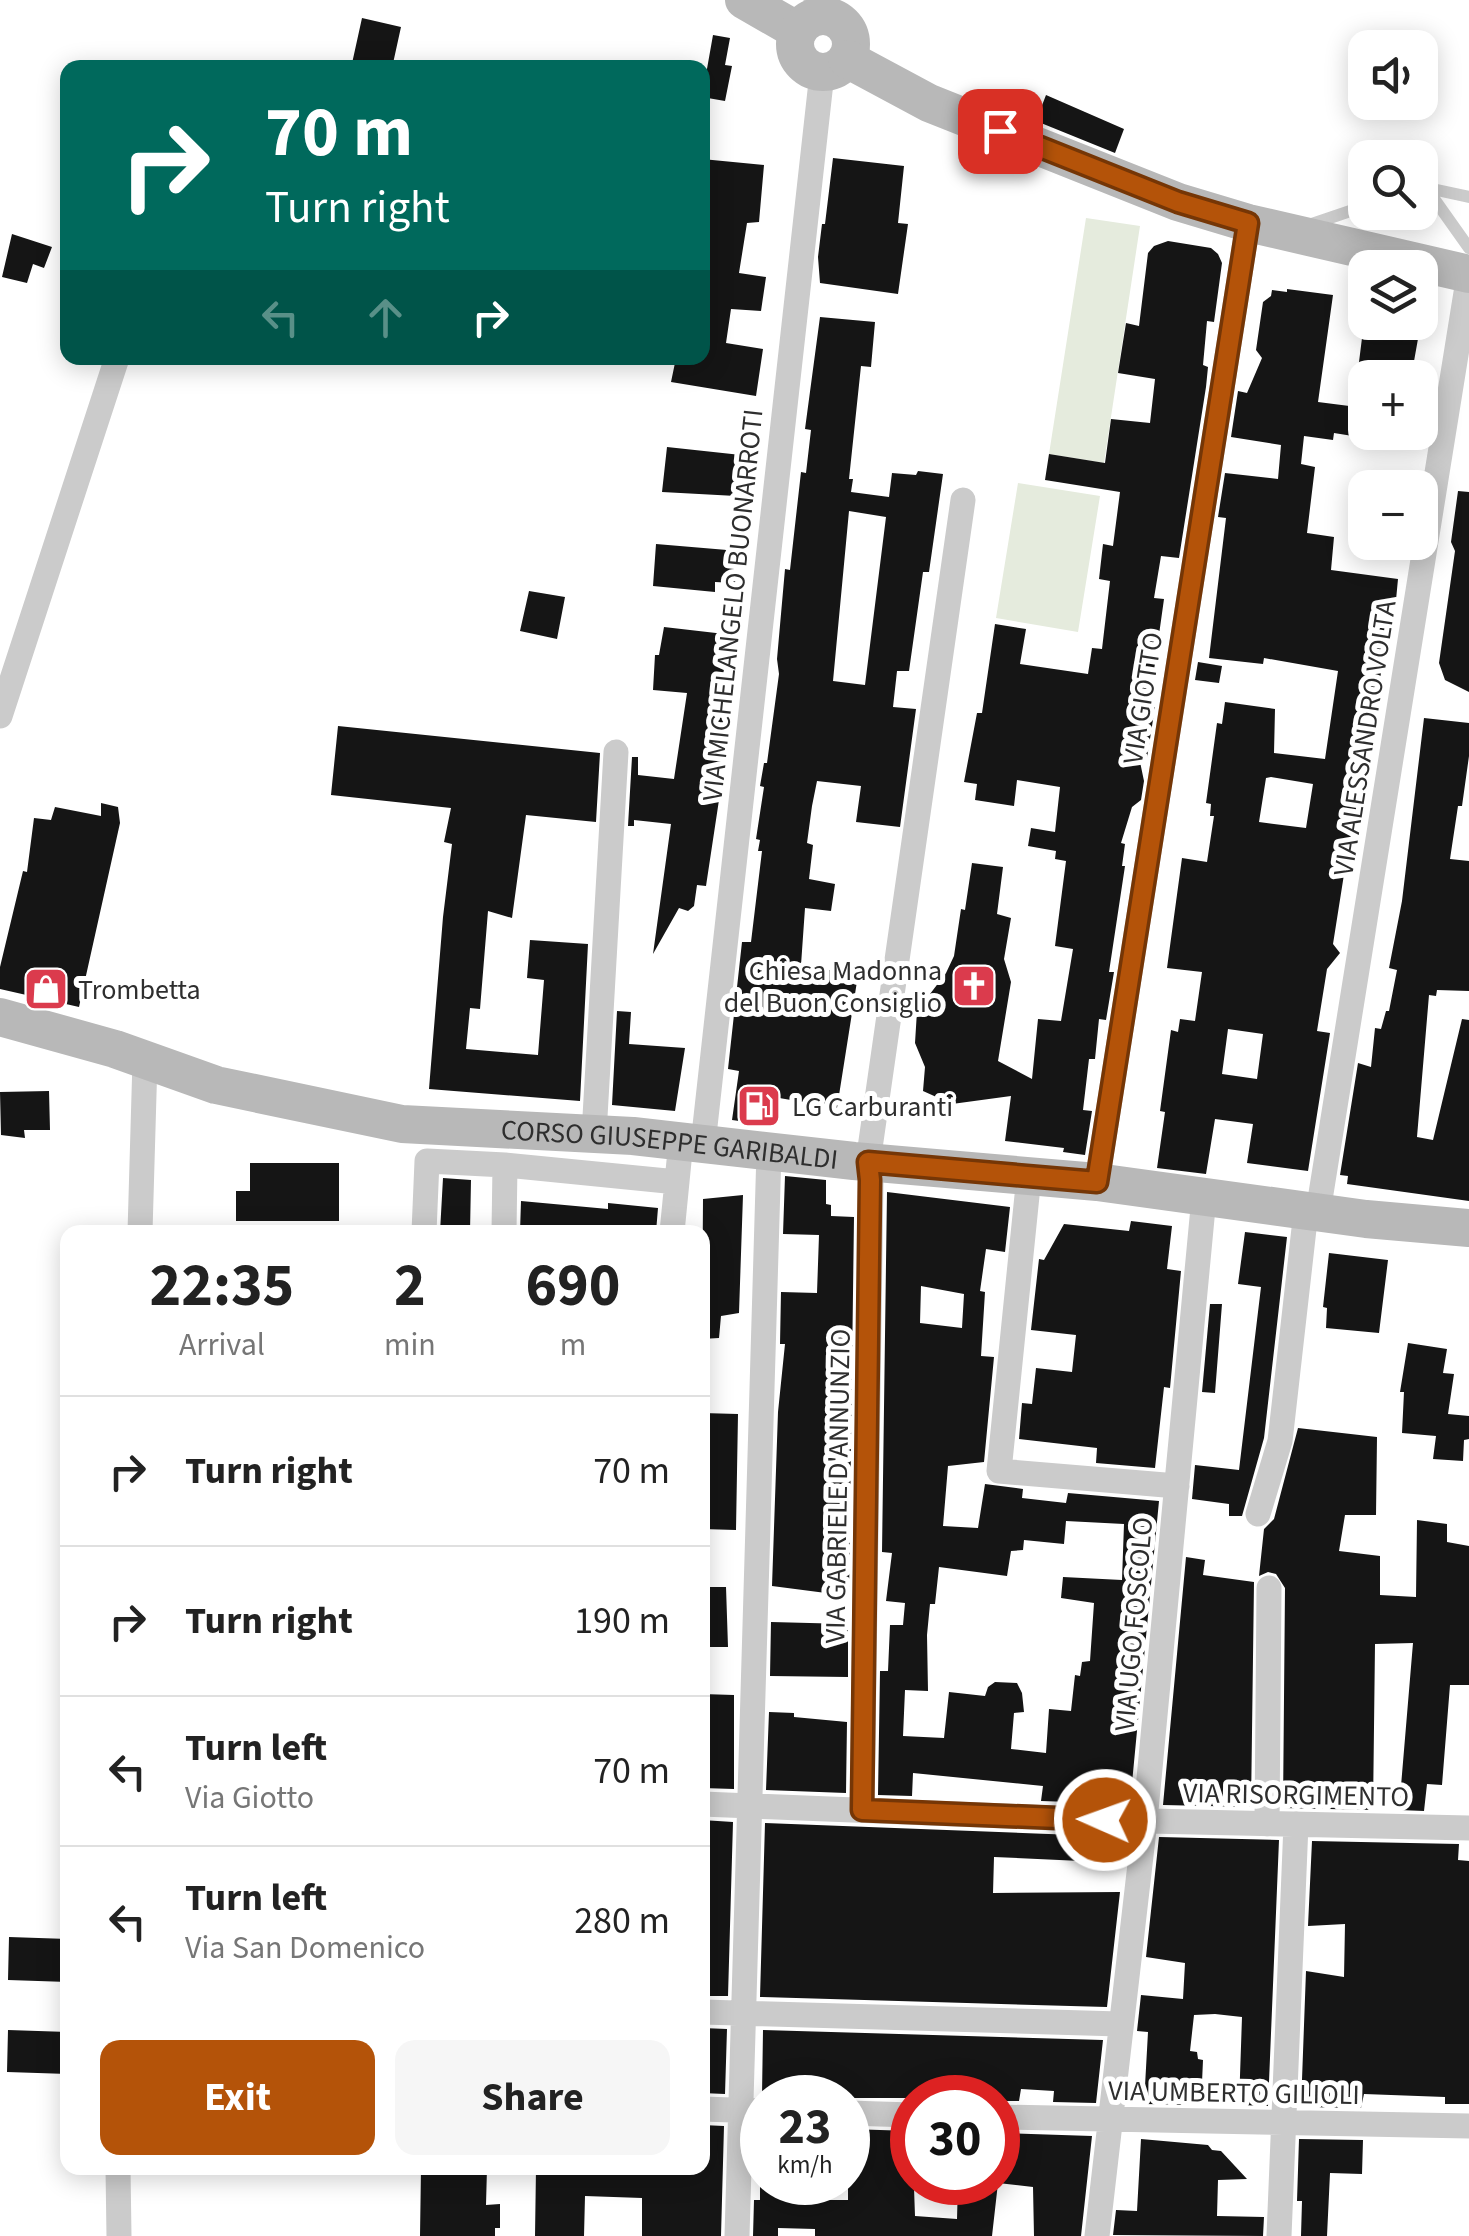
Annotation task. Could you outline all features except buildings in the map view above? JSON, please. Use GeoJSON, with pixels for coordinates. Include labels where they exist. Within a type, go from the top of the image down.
{"type":"FeatureCollection","features":[{"type":"Feature","properties":{"kind":"street"},"geometry":{"type":"LineString","coordinates":[[744,0],[811,16],[829,16],[844,26],[851,42],[834,66],[1178,202],[1248,223],[1469,271]]}},
{"type":"Feature","properties":{"kind":"street","name":"VIA MICHELANGELO BUONARROTI"},"geometry":{"type":"LineString","coordinates":[[673,1225],[677,1182],[692,1142],[834,66]]}},
{"type":"Feature","properties":{"kind":"street","name":"VIA GIOTTO"},"geometry":{"type":"LineString","coordinates":[[1097,1182],[1248,223]]}},
{"type":"Feature","properties":{"kind":"street","name":"VIA ALESSANDRO VOLTA"},"geometry":{"type":"LineString","coordinates":[[1258,1514],[1280,1441],[1312,1211],[1469,271]]}},
{"type":"Feature","properties":{"kind":"street"},"geometry":{"type":"LineString","coordinates":[[0,716],[115,365]]}},
{"type":"Feature","properties":{"kind":"street","name":"VIA GABRIELE D'ANNUNZIO"},"geometry":{"type":"LineString","coordinates":[[862,1810],[868,1162],[963,500]]}},
{"type":"Feature","properties":{"kind":"street"},"geometry":{"type":"LineString","coordinates":[[594,1134],[616,752]]}},
{"type":"Feature","properties":{"kind":"street","name":"CORSO GIUSEPPE GARIBALDI"},"geometry":{"type":"LineString","coordinates":[[0,1017],[216,1085],[402,1124],[692,1142],[1097,1182],[1469,1228]]}},
{"type":"Feature","properties":{"kind":"street"},"geometry":{"type":"LineString","coordinates":[[140,1225],[146,1060]]}},
{"type":"Feature","properties":{"kind":"street"},"geometry":{"type":"LineString","coordinates":[[747,2075],[742,2012],[769,1151]]}},
{"type":"Feature","properties":{"kind":"street"},"geometry":{"type":"LineString","coordinates":[[424,1225],[427,1161],[677,1182]]}},
{"type":"Feature","properties":{"kind":"street"},"geometry":{"type":"LineString","coordinates":[[504,1225],[505,1165]]}},
{"type":"Feature","properties":{"kind":"street"},"geometry":{"type":"LineString","coordinates":[[1029,1176],[999,1471],[1177,1486]]}},
{"type":"Feature","properties":{"kind":"street","name":"VIA UGO FOSCOLO"},"geometry":{"type":"LineString","coordinates":[[1097,2236],[1144,1821],[1204,1197]]}},
{"type":"Feature","properties":{"kind":"street"},"geometry":{"type":"LineString","coordinates":[[1267,1824],[1269,1588]]}},
{"type":"Feature","properties":{"kind":"street","name":"VIA RISORGIMENTO"},"geometry":{"type":"LineString","coordinates":[[710,1804],[1144,1821],[1469,1828]]}},
{"type":"Feature","properties":{"kind":"street"},"geometry":{"type":"LineString","coordinates":[[1278,2236],[1296,1824]]}},
{"type":"Feature","properties":{"kind":"street"},"geometry":{"type":"LineString","coordinates":[[710,2012],[1120,2024]]}},
{"type":"Feature","properties":{"kind":"street"},"geometry":{"type":"LineString","coordinates":[[710,2109],[740,2110]]}},
{"type":"Feature","properties":{"kind":"street","name":"VIA UMBERTO GILIOLI"},"geometry":{"type":"LineString","coordinates":[[1020,2118],[1469,2126]]}},
{"type":"Feature","properties":{"kind":"street"},"geometry":{"type":"LineString","coordinates":[[118,2175],[120,2236]]}},
{"type":"Feature","properties":{"kind":"street"},"geometry":{"type":"LineString","coordinates":[[737,2236],[740,2205]]}},
{"type":"Feature","properties":{"kind":"lane"},"geometry":{"type":"LineString","coordinates":[[1438,190],[1469,197]]}},
{"type":"Feature","properties":{"kind":"lane"},"geometry":{"type":"LineString","coordinates":[[1438,208],[1469,248]]}},
{"type":"Feature","properties":{"kind":"lane"},"geometry":{"type":"LineString","coordinates":[[1288,232],[1348,212]]}},
{"type":"Feature","properties":{"kind":"shaded area"},"geometry":{"type":"Polygon","coordinates":[[[1086,218],[1140,226],[1104,463],[1049,454],[1086,218]]]}},
{"type":"Feature","properties":{"kind":"shaded area"},"geometry":{"type":"Polygon","coordinates":[[[1018,483],[1100,496],[1078,632],[996,618],[1018,483]]]}},
{"type":"Feature","properties":{"kind":"place","name":"Chiesa Madonna del Buon Consiglio"},"geometry":{"type":"Point","coordinates":[974,986]}},
{"type":"Feature","properties":{"kind":"place","name":"Trombetta"},"geometry":{"type":"Point","coordinates":[46,989]}},
{"type":"Feature","properties":{"kind":"place","name":"LG Carburanti"},"geometry":{"type":"Point","coordinates":[759,1106]}},
{"type":"Feature","properties":{"kind":"route"},"geometry":{"type":"LineString","coordinates":[[1000,131],[1178,202],[1248,223],[1097,1182],[868,1162],[862,1810],[1105,1820]]}}]}
